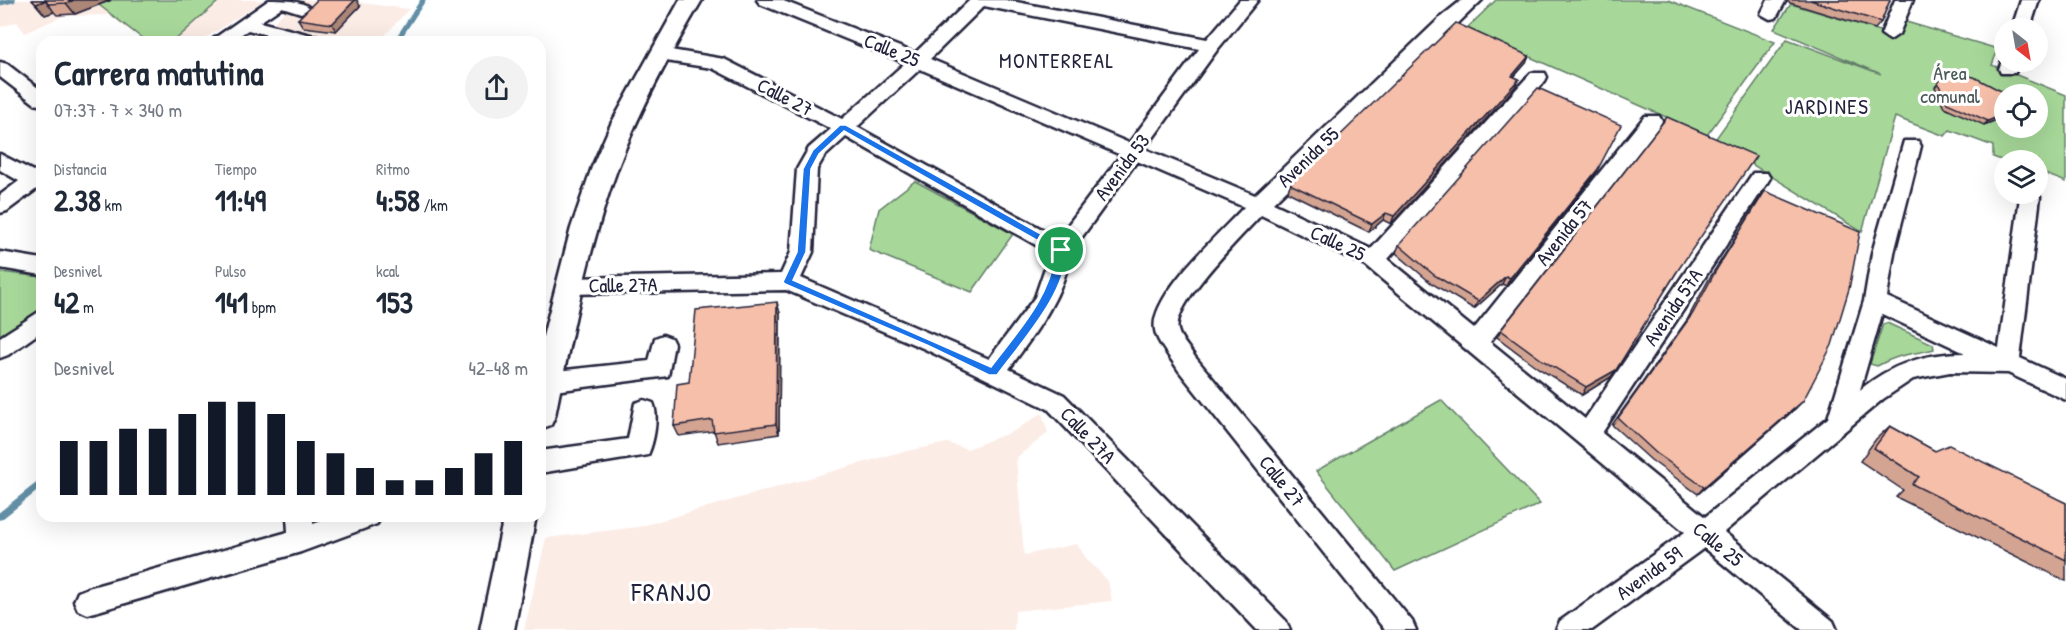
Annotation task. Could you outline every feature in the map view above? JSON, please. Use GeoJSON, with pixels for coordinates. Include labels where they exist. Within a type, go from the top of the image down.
{"type":"FeatureCollection","features":[{"type":"Feature","properties":{"kind":"main road"},"geometry":{"type":"LineString","coordinates":[[546,387],[568,286],[605,168],[659,54],[691,0]]}},
{"type":"Feature","properties":{"kind":"main road"},"geometry":{"type":"LineString","coordinates":[[497,630],[519,522]]}},
{"type":"Feature","properties":{"kind":"street"},"geometry":{"type":"LineString","coordinates":[[227,36],[281,0],[301,8]]}},
{"type":"Feature","properties":{"kind":"street","name":"Calle 25"},"geometry":{"type":"LineString","coordinates":[[766,0],[918,61],[1258,205],[1374,260],[1823,630]]}},
{"type":"Feature","properties":{"kind":"street"},"geometry":{"type":"LineString","coordinates":[[788,282],[802,252],[807,169],[816,153],[918,61],[980,0],[1211,46]]}},
{"type":"Feature","properties":{"kind":"street","name":"Avenida 53"},"geometry":{"type":"LineString","coordinates":[[993,372],[1044,303],[1058,272],[1061,250],[1211,46],[1249,0]]}},
{"type":"Feature","properties":{"kind":"street","name":"Avenida 55"},"geometry":{"type":"LineString","coordinates":[[1166,330],[1168,310],[1186,284],[1258,205],[1448,20],[1473,0]]}},
{"type":"Feature","properties":{"kind":"street"},"geometry":{"type":"LineString","coordinates":[[1890,34],[1904,0]]}},
{"type":"Feature","properties":{"kind":"street"},"geometry":{"type":"LineString","coordinates":[[2024,18],[2030,0]]}},
{"type":"Feature","properties":{"kind":"street"},"geometry":{"type":"LineString","coordinates":[[245,24],[292,36]]}},
{"type":"Feature","properties":{"kind":"street","name":"Calle 27"},"geometry":{"type":"LineString","coordinates":[[659,54],[717,63],[843,127],[1061,250]]}},
{"type":"Feature","properties":{"kind":"street"},"geometry":{"type":"LineString","coordinates":[[0,68],[36,95]]}},
{"type":"Feature","properties":{"kind":"street"},"geometry":{"type":"LineString","coordinates":[[1374,260],[1539,77]]}},
{"type":"Feature","properties":{"kind":"street","name":"Avenida 57"},"geometry":{"type":"LineString","coordinates":[[1476,343],[1652,121]]}},
{"type":"Feature","properties":{"kind":"street"},"geometry":{"type":"LineString","coordinates":[[1838,424],[1875,301],[1883,253],[1911,146]]}},
{"type":"Feature","properties":{"kind":"street"},"geometry":{"type":"LineString","coordinates":[[0,161],[36,177]]}},
{"type":"Feature","properties":{"kind":"street","name":"Avenida 57A"},"geometry":{"type":"LineString","coordinates":[[1586,437],[1760,178]]}},
{"type":"Feature","properties":{"kind":"street"},"geometry":{"type":"LineString","coordinates":[[0,206],[36,179]]}},
{"type":"Feature","properties":{"kind":"street"},"geometry":{"type":"LineString","coordinates":[[2008,364],[2029,204]]}},
{"type":"Feature","properties":{"kind":"street"},"geometry":{"type":"LineString","coordinates":[[0,260],[36,266]]}},
{"type":"Feature","properties":{"kind":"street","name":"Calle 27A"},"geometry":{"type":"LineString","coordinates":[[568,286],[788,282],[933,343],[1056,402],[1276,630]]}},
{"type":"Feature","properties":{"kind":"street"},"geometry":{"type":"LineString","coordinates":[[1875,301],[2066,390]]}},
{"type":"Feature","properties":{"kind":"street"},"geometry":{"type":"LineString","coordinates":[[0,349],[36,323]]}},
{"type":"Feature","properties":{"kind":"street","name":"Calle 27"},"geometry":{"type":"LineString","coordinates":[[1166,330],[1186,364],[1402,630]]}},
{"type":"Feature","properties":{"kind":"street"},"geometry":{"type":"LineString","coordinates":[[547,382],[660,369],[663,344]]}},
{"type":"Feature","properties":{"kind":"street","name":"Avenida 59"},"geometry":{"type":"LineString","coordinates":[[1570,630],[1704,533],[1890,380],[1917,368],[1946,364],[2008,364]]}},
{"type":"Feature","properties":{"kind":"street"},"geometry":{"type":"LineString","coordinates":[[546,461],[639,448],[644,410]]}},
{"type":"Feature","properties":{"kind":"street"},"geometry":{"type":"LineString","coordinates":[[88,602],[301,528],[334,522]]}},
{"type":"Feature","properties":{"kind":"shaded area"},"geometry":{"type":"Polygon","coordinates":[[[0,0],[264,0],[208,36],[139,36],[109,15],[63,16],[25,33],[17,22],[0,27],[0,0]]]}},
{"type":"Feature","properties":{"kind":"shaded area"},"geometry":{"type":"Polygon","coordinates":[[[296,0],[339,0],[409,9],[384,36],[327,36],[267,29],[296,0]]]}},
{"type":"Feature","properties":{"kind":"shaded area"},"geometry":{"type":"Polygon","coordinates":[[[1042,413],[1048,433],[1016,458],[1024,555],[1077,544],[1086,558],[1108,581],[1112,601],[1015,611],[1014,630],[524,630],[546,538],[638,527],[893,454],[947,443],[967,449],[1014,431],[1042,413]]]}},
{"type":"Feature","properties":{"kind":"green space"},"geometry":{"type":"Polygon","coordinates":[[[112,0],[220,0],[180,36],[139,36],[99,5],[112,0]]]}},
{"type":"Feature","properties":{"kind":"green space"},"geometry":{"type":"Polygon","coordinates":[[[1496,0],[1668,0],[1775,42],[1707,135],[1466,29],[1496,0]]]}},
{"type":"Feature","properties":{"kind":"green space","name":"Área comunal"},"geometry":{"type":"Polygon","coordinates":[[[1791,4],[1890,34],[1896,19],[1994,48],[1992,65],[1994,72],[2009,72],[2039,84],[1994,84],[1994,138],[2048,138],[2048,88],[2066,95],[2066,182],[2048,175],[2048,150],[1994,150],[1994,157],[1993,146],[1950,130],[1945,136],[1895,117],[1862,232],[1714,141],[1787,39],[1881,74],[1774,29],[1791,4]]]}},
{"type":"Feature","properties":{"kind":"green space"},"geometry":{"type":"Polygon","coordinates":[[[915,181],[1013,234],[972,292],[869,250],[879,209],[915,181]]]}},
{"type":"Feature","properties":{"kind":"green space"},"geometry":{"type":"Polygon","coordinates":[[[0,272],[36,276],[36,312],[0,336],[0,272]]]}},
{"type":"Feature","properties":{"kind":"green space"},"geometry":{"type":"Polygon","coordinates":[[[1887,323],[1933,344],[1934,349],[1899,356],[1877,366],[1870,364],[1883,324],[1887,323]]]}},
{"type":"Feature","properties":{"kind":"green space"},"geometry":{"type":"Polygon","coordinates":[[[1441,400],[1540,504],[1395,571],[1316,471],[1441,400]]]}},
{"type":"Feature","properties":{"kind":"building"},"geometry":{"type":"Polygon","coordinates":[[[32,0],[46,0],[36,4],[32,0]]]}},
{"type":"Feature","properties":{"kind":"building"},"geometry":{"type":"Polygon","coordinates":[[[46,0],[74,0],[48,4],[46,0]]]}},
{"type":"Feature","properties":{"kind":"building"},"geometry":{"type":"Polygon","coordinates":[[[317,0],[355,0],[332,24],[298,19],[317,0]]]}},
{"type":"Feature","properties":{"kind":"building"},"geometry":{"type":"Polygon","coordinates":[[[1810,0],[1890,0],[1881,22],[1810,0]]]}},
{"type":"Feature","properties":{"kind":"building"},"geometry":{"type":"Polygon","coordinates":[[[1456,23],[1529,56],[1512,76],[1519,79],[1394,216],[1386,213],[1372,224],[1290,184],[1456,23]]]}},
{"type":"Feature","properties":{"kind":"building"},"geometry":{"type":"Polygon","coordinates":[[[1947,72],[1974,77],[1994,87],[1994,118],[1988,121],[1947,103],[1938,83],[1947,72]]]}},
{"type":"Feature","properties":{"kind":"building"},"geometry":{"type":"Polygon","coordinates":[[[1538,88],[1621,125],[1598,169],[1510,278],[1506,276],[1478,301],[1434,275],[1399,245],[1538,88]]]}},
{"type":"Feature","properties":{"kind":"building"},"geometry":{"type":"Polygon","coordinates":[[[1667,117],[1756,156],[1676,273],[1616,370],[1586,387],[1542,360],[1501,330],[1667,117]]]}},
{"type":"Feature","properties":{"kind":"building"},"geometry":{"type":"Polygon","coordinates":[[[1765,191],[1860,232],[1849,289],[1832,345],[1803,401],[1704,487],[1656,453],[1618,418],[1693,313],[1715,272],[1765,191]]]}},
{"type":"Feature","properties":{"kind":"building"},"geometry":{"type":"Polygon","coordinates":[[[777,302],[776,424],[714,432],[712,420],[674,426],[677,384],[689,382],[696,310],[777,302]]]}},
{"type":"Feature","properties":{"kind":"building"},"geometry":{"type":"Polygon","coordinates":[[[1890,426],[1935,451],[1949,445],[2066,503],[2066,560],[1912,484],[1919,477],[1874,448],[1890,426]]]}},
{"type":"Feature","properties":{"kind":"waterway"},"geometry":{"type":"LineString","coordinates":[[0,3],[13,0]]}},
{"type":"Feature","properties":{"kind":"waterway"},"geometry":{"type":"LineString","coordinates":[[400,36],[423,0]]}},
{"type":"Feature","properties":{"kind":"waterway"},"geometry":{"type":"LineString","coordinates":[[0,516],[36,488]]}},
{"type":"Feature","properties":{"kind":"district","name":"MONTERREAL"},"geometry":{"type":"Point","coordinates":[1057,61]}},
{"type":"Feature","properties":{"kind":"district","name":"JARDINES"},"geometry":{"type":"Point","coordinates":[1827,107]}},
{"type":"Feature","properties":{"kind":"district","name":"FRANJO"},"geometry":{"type":"Point","coordinates":[672,592]}},
{"type":"Feature","properties":{"kind":"route"},"geometry":{"type":"LineString","coordinates":[[843,127],[1061,250],[1058,272],[1044,303],[993,372],[933,343],[788,282],[802,252],[807,169],[816,153],[843,127]]}}]}
